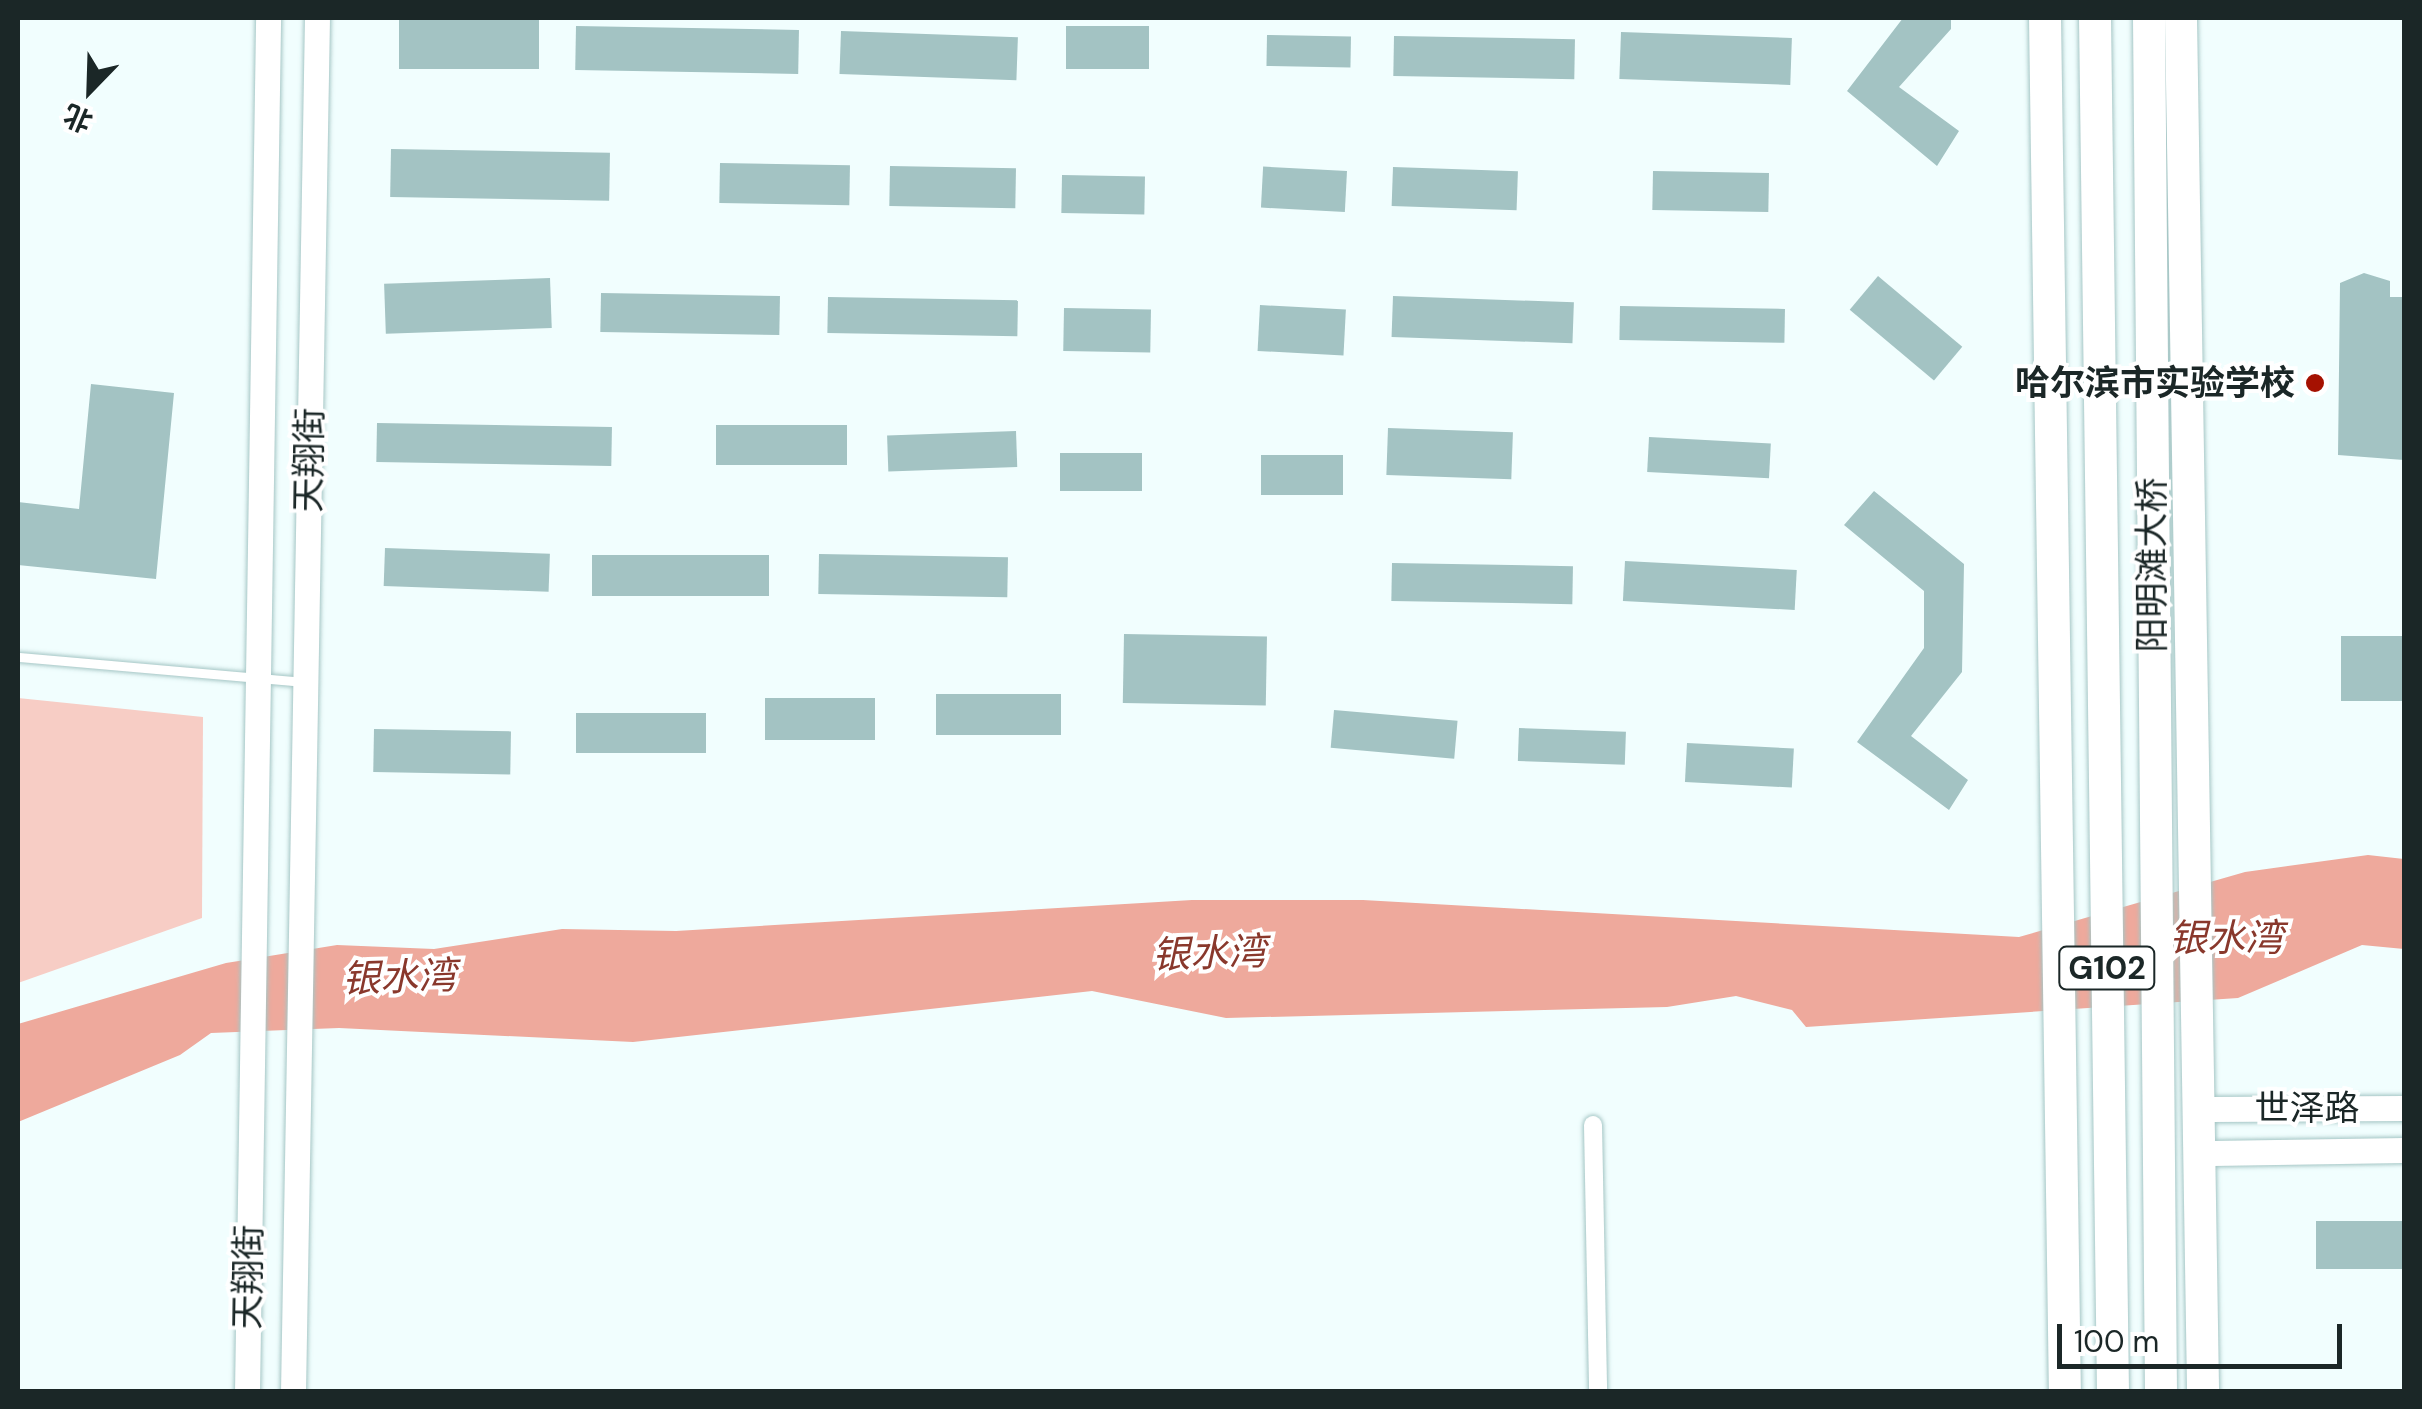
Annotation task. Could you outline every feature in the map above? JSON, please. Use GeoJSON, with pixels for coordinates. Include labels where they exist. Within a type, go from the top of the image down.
{"type":"FeatureCollection","features":[{"type":"Feature","properties":{"kind":"highway"},"geometry":{"type":"LineString","coordinates":[[2045,18],[2065,1392]]}},
{"type":"Feature","properties":{"kind":"highway","name":"阳明滩大桥"},"geometry":{"type":"LineString","coordinates":[[2096,18],[2113,1392]]}},
{"type":"Feature","properties":{"kind":"highway","name":"阳明滩大桥"},"geometry":{"type":"LineString","coordinates":[[2149,18],[2154,824],[2164,1382]]}},
{"type":"Feature","properties":{"kind":"highway"},"geometry":{"type":"LineString","coordinates":[[2181,18],[2199,831],[2203,1392]]}},
{"type":"Feature","properties":{"kind":"highway"},"geometry":{"type":"LineString","coordinates":[[2193,18],[2199,831]]}},
{"type":"Feature","properties":{"kind":"highway"},"geometry":{"type":"LineString","coordinates":[[2202,1026],[2212,1153],[2213,1392]]}},
{"type":"Feature","properties":{"kind":"main road","name":"天翔街"},"geometry":{"type":"LineString","coordinates":[[247,1392],[262,679],[268,18]]}},
{"type":"Feature","properties":{"kind":"main road","name":"天翔街"},"geometry":{"type":"LineString","coordinates":[[293,1392],[317,18]]}},
{"type":"Feature","properties":{"kind":"main road","name":"世泽路"},"geometry":{"type":"LineString","coordinates":[[2210,1108],[2404,1108]]}},
{"type":"Feature","properties":{"kind":"main road","name":"世泽路"},"geometry":{"type":"LineString","coordinates":[[2212,1153],[2404,1150]]}},
{"type":"Feature","properties":{"kind":"street"},"geometry":{"type":"LineString","coordinates":[[1593,1125],[1598,1392]]}},
{"type":"Feature","properties":{"kind":"lane"},"geometry":{"type":"LineString","coordinates":[[18,657],[306,683]]}},
{"type":"Feature","properties":{"kind":"shaded area"},"geometry":{"type":"Polygon","coordinates":[[[18,698],[203,717],[202,918],[18,983],[18,698]]]}},
{"type":"Feature","properties":{"kind":"water","name":"银水湾"},"geometry":{"type":"Polygon","coordinates":[[[2368,855],[2404,859],[2404,949],[2362,945],[2238,998],[1806,1027],[1792,1010],[1736,996],[1667,1007],[1226,1018],[1092,991],[633,1042],[339,1028],[211,1033],[180,1055],[18,1122],[18,1024],[226,963],[337,945],[434,949],[562,929],[676,931],[1192,900],[1363,900],[2019,937],[2245,872],[2368,855]]]}},
{"type":"Feature","properties":{"kind":"building"},"geometry":{"type":"Polygon","coordinates":[[[399,18],[539,18],[539,69],[399,69],[399,18]]]}},
{"type":"Feature","properties":{"kind":"building"},"geometry":{"type":"Polygon","coordinates":[[[1903,18],[1951,18],[1951,29],[1899,87],[1959,131],[1937,166],[1847,91],[1903,18]]]}},
{"type":"Feature","properties":{"kind":"building"},"geometry":{"type":"Polygon","coordinates":[[[576,26],[799,30],[798,74],[575,70],[576,26]]]}},
{"type":"Feature","properties":{"kind":"building"},"geometry":{"type":"Polygon","coordinates":[[[1066,26],[1149,26],[1149,69],[1066,69],[1066,26]]]}},
{"type":"Feature","properties":{"kind":"building"},"geometry":{"type":"Polygon","coordinates":[[[841,31],[1018,37],[1016,80],[839,74],[841,31]]]}},
{"type":"Feature","properties":{"kind":"building"},"geometry":{"type":"Polygon","coordinates":[[[1621,32],[1792,38],[1790,85],[1619,79],[1621,32]]]}},
{"type":"Feature","properties":{"kind":"building"},"geometry":{"type":"Polygon","coordinates":[[[1267,35],[1351,36],[1350,67],[1266,66],[1267,35]]]}},
{"type":"Feature","properties":{"kind":"building"},"geometry":{"type":"Polygon","coordinates":[[[1394,36],[1575,39],[1574,79],[1393,76],[1394,36]]]}},
{"type":"Feature","properties":{"kind":"building"},"geometry":{"type":"Polygon","coordinates":[[[391,149],[610,153],[609,201],[390,197],[391,149]]]}},
{"type":"Feature","properties":{"kind":"building"},"geometry":{"type":"Polygon","coordinates":[[[720,163],[850,165],[849,205],[719,203],[720,163]]]}},
{"type":"Feature","properties":{"kind":"building"},"geometry":{"type":"Polygon","coordinates":[[[890,166],[1016,168],[1015,208],[889,206],[890,166]]]}},
{"type":"Feature","properties":{"kind":"building"},"geometry":{"type":"Polygon","coordinates":[[[1263,167],[1347,171],[1345,212],[1261,208],[1263,167]]]}},
{"type":"Feature","properties":{"kind":"building"},"geometry":{"type":"Polygon","coordinates":[[[1393,167],[1518,171],[1517,210],[1392,206],[1393,167]]]}},
{"type":"Feature","properties":{"kind":"building"},"geometry":{"type":"Polygon","coordinates":[[[1653,171],[1769,173],[1768,212],[1652,210],[1653,171]]]}},
{"type":"Feature","properties":{"kind":"building"},"geometry":{"type":"Polygon","coordinates":[[[1062,175],[1145,176],[1144,214],[1061,213],[1062,175]]]}},
{"type":"Feature","properties":{"kind":"building"},"geometry":{"type":"Polygon","coordinates":[[[2364,273],[2390,281],[2390,297],[2404,297],[2404,460],[2338,455],[2340,283],[2364,273]]]}},
{"type":"Feature","properties":{"kind":"building"},"geometry":{"type":"Polygon","coordinates":[[[1878,276],[1962,347],[1934,380],[1850,310],[1878,276]]]}},
{"type":"Feature","properties":{"kind":"building"},"geometry":{"type":"Polygon","coordinates":[[[550,278],[552,328],[386,334],[384,284],[550,278]]]}},
{"type":"Feature","properties":{"kind":"building"},"geometry":{"type":"Polygon","coordinates":[[[601,293],[780,296],[779,335],[600,332],[601,293]]]}},
{"type":"Feature","properties":{"kind":"building"},"geometry":{"type":"Polygon","coordinates":[[[1393,296],[1574,302],[1572,343],[1392,337],[1393,296]]]}},
{"type":"Feature","properties":{"kind":"building"},"geometry":{"type":"Polygon","coordinates":[[[828,297],[1018,300],[1017,336],[827,333],[828,297]]]}},
{"type":"Feature","properties":{"kind":"building"},"geometry":{"type":"Polygon","coordinates":[[[1260,305],[1346,310],[1343,355],[1258,351],[1260,305]]]}},
{"type":"Feature","properties":{"kind":"building"},"geometry":{"type":"Polygon","coordinates":[[[1620,306],[1785,309],[1784,343],[1619,340],[1620,306]]]}},
{"type":"Feature","properties":{"kind":"building"},"geometry":{"type":"Polygon","coordinates":[[[1064,308],[1151,310],[1150,353],[1063,351],[1064,308]]]}},
{"type":"Feature","properties":{"kind":"building"},"geometry":{"type":"Polygon","coordinates":[[[91,384],[174,393],[156,579],[18,565],[18,502],[79,509],[91,384]]]}},
{"type":"Feature","properties":{"kind":"building"},"geometry":{"type":"Polygon","coordinates":[[[377,423],[612,427],[611,466],[376,462],[377,423]]]}},
{"type":"Feature","properties":{"kind":"building"},"geometry":{"type":"Polygon","coordinates":[[[716,425],[847,425],[847,465],[716,465],[716,425]]]}},
{"type":"Feature","properties":{"kind":"building"},"geometry":{"type":"Polygon","coordinates":[[[1388,428],[1513,432],[1511,479],[1386,475],[1388,428]]]}},
{"type":"Feature","properties":{"kind":"building"},"geometry":{"type":"Polygon","coordinates":[[[1016,431],[1017,467],[888,471],[887,436],[1016,431]]]}},
{"type":"Feature","properties":{"kind":"building"},"geometry":{"type":"Polygon","coordinates":[[[1649,437],[1771,443],[1769,478],[1647,472],[1649,437]]]}},
{"type":"Feature","properties":{"kind":"building"},"geometry":{"type":"Polygon","coordinates":[[[1060,453],[1142,453],[1142,491],[1060,491],[1060,453]]]}},
{"type":"Feature","properties":{"kind":"building"},"geometry":{"type":"Polygon","coordinates":[[[1261,455],[1343,455],[1343,495],[1261,495],[1261,455]]]}},
{"type":"Feature","properties":{"kind":"building"},"geometry":{"type":"Polygon","coordinates":[[[1874,491],[1964,564],[1962,672],[1911,736],[1968,780],[1949,810],[1857,742],[1924,648],[1924,591],[1844,525],[1874,491]]]}},
{"type":"Feature","properties":{"kind":"building"},"geometry":{"type":"Polygon","coordinates":[[[385,548],[550,554],[549,592],[384,586],[385,548]]]}},
{"type":"Feature","properties":{"kind":"building"},"geometry":{"type":"Polygon","coordinates":[[[819,554],[1008,557],[1007,597],[818,594],[819,554]]]}},
{"type":"Feature","properties":{"kind":"building"},"geometry":{"type":"Polygon","coordinates":[[[592,555],[769,555],[769,596],[592,596],[592,555]]]}},
{"type":"Feature","properties":{"kind":"building"},"geometry":{"type":"Polygon","coordinates":[[[1625,561],[1797,570],[1795,610],[1623,601],[1625,561]]]}},
{"type":"Feature","properties":{"kind":"building"},"geometry":{"type":"Polygon","coordinates":[[[1392,563],[1573,566],[1572,604],[1391,601],[1392,563]]]}},
{"type":"Feature","properties":{"kind":"building"},"geometry":{"type":"Polygon","coordinates":[[[1124,634],[1267,636],[1266,705],[1123,703],[1124,634]]]}},
{"type":"Feature","properties":{"kind":"building"},"geometry":{"type":"Polygon","coordinates":[[[2341,636],[2404,636],[2404,701],[2341,701],[2341,636]]]}},
{"type":"Feature","properties":{"kind":"building"},"geometry":{"type":"Polygon","coordinates":[[[936,694],[1061,694],[1061,735],[936,735],[936,694]]]}},
{"type":"Feature","properties":{"kind":"building"},"geometry":{"type":"Polygon","coordinates":[[[765,698],[875,698],[875,740],[765,740],[765,698]]]}},
{"type":"Feature","properties":{"kind":"building"},"geometry":{"type":"Polygon","coordinates":[[[1334,710],[1458,721],[1454,759],[1331,748],[1334,710]]]}},
{"type":"Feature","properties":{"kind":"building"},"geometry":{"type":"Polygon","coordinates":[[[576,713],[706,713],[706,753],[576,753],[576,713]]]}},
{"type":"Feature","properties":{"kind":"building"},"geometry":{"type":"Polygon","coordinates":[[[1519,728],[1626,732],[1625,765],[1518,761],[1519,728]]]}},
{"type":"Feature","properties":{"kind":"building"},"geometry":{"type":"Polygon","coordinates":[[[374,729],[511,731],[510,774],[373,772],[374,729]]]}},
{"type":"Feature","properties":{"kind":"building"},"geometry":{"type":"Polygon","coordinates":[[[1687,743],[1794,749],[1792,788],[1685,782],[1687,743]]]}},
{"type":"Feature","properties":{"kind":"building"},"geometry":{"type":"Polygon","coordinates":[[[2316,1221],[2404,1221],[2404,1269],[2316,1269],[2316,1221]]]}},
{"type":"Feature","properties":{"kind":"place","name":"哈尔滨市实验学校"},"geometry":{"type":"Point","coordinates":[2315,383]}}]}
